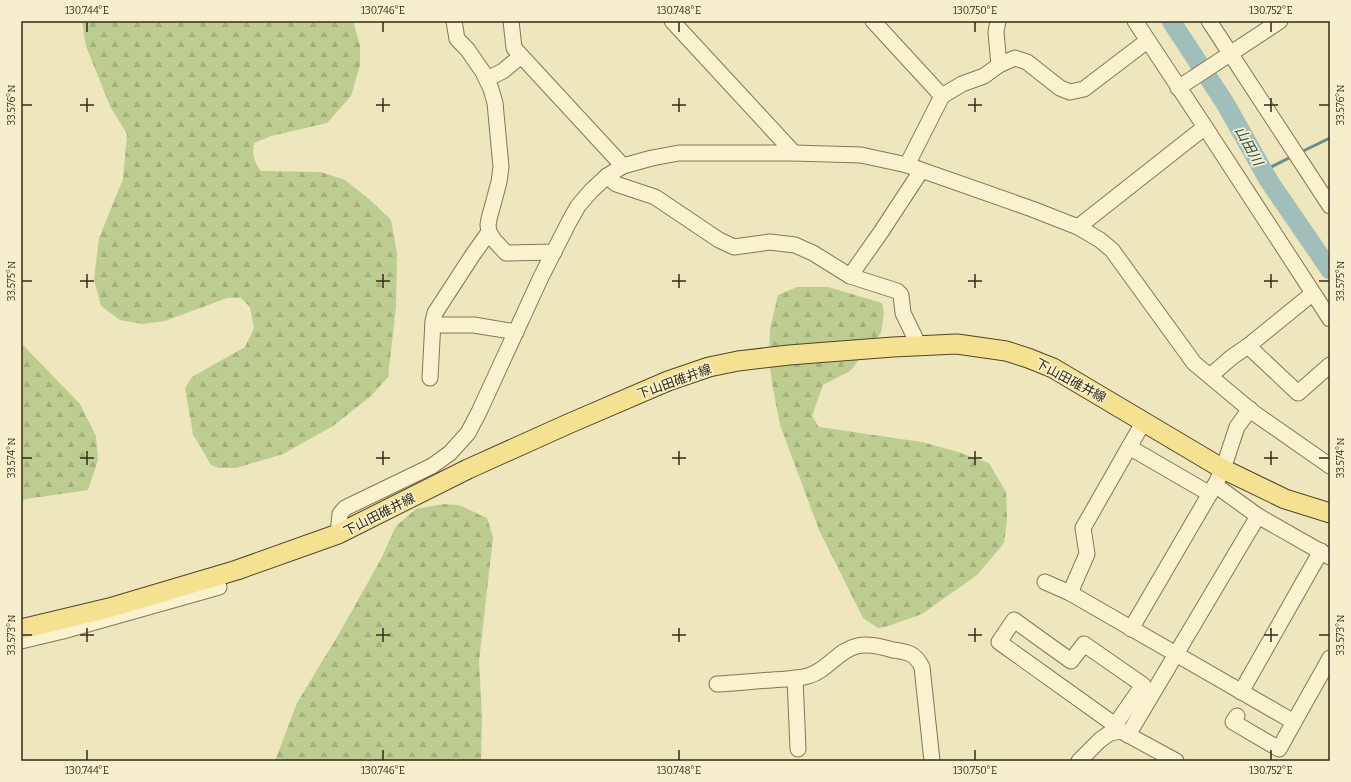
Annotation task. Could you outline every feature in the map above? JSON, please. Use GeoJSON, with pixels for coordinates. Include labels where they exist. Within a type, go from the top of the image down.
{"type":"FeatureCollection","features":[{"type":"Feature","properties":{"kind":"main road","name":"下山田碓井線"},"geometry":{"type":"LineString","coordinates":[[21,629],[110,608],[288,553],[338,534],[468,469],[668,381],[709,367],[738,361],[789,355],[958,344],[1006,351],[1053,368],[1144,421],[1216,483],[1330,513]]}},
{"type":"Feature","properties":{"kind":"street"},"geometry":{"type":"LineString","coordinates":[[454,21],[457,39],[467,49],[483,72],[487,79],[495,103],[501,167],[499,182],[489,219],[489,232],[506,253],[554,252]]}},
{"type":"Feature","properties":{"kind":"street"},"geometry":{"type":"LineString","coordinates":[[511,21],[514,48],[623,166]]}},
{"type":"Feature","properties":{"kind":"street"},"geometry":{"type":"LineString","coordinates":[[672,21],[794,153]]}},
{"type":"Feature","properties":{"kind":"street"},"geometry":{"type":"LineString","coordinates":[[873,21],[942,96]]}},
{"type":"Feature","properties":{"kind":"street"},"geometry":{"type":"LineString","coordinates":[[998,21],[996,32],[999,65]]}},
{"type":"Feature","properties":{"kind":"street"},"geometry":{"type":"LineString","coordinates":[[1135,21],[1147,41],[1181,86],[1205,127],[1330,319]]}},
{"type":"Feature","properties":{"kind":"street"},"geometry":{"type":"LineString","coordinates":[[1209,21],[1226,57],[1330,206]]}},
{"type":"Feature","properties":{"kind":"street"},"geometry":{"type":"LineString","coordinates":[[1181,86],[1280,21]]}},
{"type":"Feature","properties":{"kind":"street"},"geometry":{"type":"LineString","coordinates":[[850,276],[881,232],[914,168],[942,96],[962,84],[984,76],[999,65],[1015,58],[1027,62],[1060,88],[1070,92],[1084,89],[1147,41]]}},
{"type":"Feature","properties":{"kind":"street"},"geometry":{"type":"LineString","coordinates":[[487,79],[503,72],[521,56]]}},
{"type":"Feature","properties":{"kind":"street"},"geometry":{"type":"LineString","coordinates":[[1078,227],[1205,127]]}},
{"type":"Feature","properties":{"kind":"street"},"geometry":{"type":"LineString","coordinates":[[338,534],[340,514],[345,508],[432,466],[450,454],[468,433],[554,252],[578,206],[608,176],[623,166],[652,158],[679,153],[794,153],[861,155],[914,168],[1032,209],[1078,227],[1100,240],[1112,250],[1194,363],[1250,409],[1330,466]]}},
{"type":"Feature","properties":{"kind":"street"},"geometry":{"type":"LineString","coordinates":[[608,176],[616,184],[655,196],[718,240],[734,247],[770,242],[795,245],[813,253],[850,276],[897,292],[901,295],[903,313],[919,346]]}},
{"type":"Feature","properties":{"kind":"street"},"geometry":{"type":"LineString","coordinates":[[430,378],[435,313],[489,232]]}},
{"type":"Feature","properties":{"kind":"street"},"geometry":{"type":"LineString","coordinates":[[1210,376],[1307,298]]}},
{"type":"Feature","properties":{"kind":"street"},"geometry":{"type":"LineString","coordinates":[[433,325],[474,325],[516,332]]}},
{"type":"Feature","properties":{"kind":"street"},"geometry":{"type":"LineString","coordinates":[[1248,346],[1298,393],[1330,365]]}},
{"type":"Feature","properties":{"kind":"street"},"geometry":{"type":"LineString","coordinates":[[1131,629],[1216,483],[1237,428],[1250,409]]}},
{"type":"Feature","properties":{"kind":"street"},"geometry":{"type":"LineString","coordinates":[[1070,593],[1087,554],[1083,528],[1144,421]]}},
{"type":"Feature","properties":{"kind":"street"},"geometry":{"type":"LineString","coordinates":[[1129,448],[1216,483],[1258,516],[1325,554],[1241,692]]}},
{"type":"Feature","properties":{"kind":"street"},"geometry":{"type":"LineString","coordinates":[[1079,761],[1100,740],[1110,733],[1121,730],[1176,653],[1258,516]]}},
{"type":"Feature","properties":{"kind":"street"},"geometry":{"type":"LineString","coordinates":[[1045,582],[1070,593],[1294,722]]}},
{"type":"Feature","properties":{"kind":"street"},"geometry":{"type":"LineString","coordinates":[[21,641],[78,627],[219,587]]}},
{"type":"Feature","properties":{"kind":"street"},"geometry":{"type":"LineString","coordinates":[[1121,730],[1143,685],[1084,644],[1071,662],[1014,620],[999,642],[1121,730],[1176,761]]}},
{"type":"Feature","properties":{"kind":"street"},"geometry":{"type":"LineString","coordinates":[[717,684],[809,676],[821,670],[844,652],[856,646],[867,645],[913,655],[918,660],[922,668],[932,761]]}},
{"type":"Feature","properties":{"kind":"street"},"geometry":{"type":"LineString","coordinates":[[1237,716],[1233,722],[1278,749],[1330,658]]}},
{"type":"Feature","properties":{"kind":"street"},"geometry":{"type":"LineString","coordinates":[[795,678],[798,749]]}},
{"type":"Feature","properties":{"kind":"green space"},"geometry":{"type":"Polygon","coordinates":[[[82,21],[353,21],[360,45],[360,65],[351,96],[327,123],[271,136],[254,143],[253,154],[261,171],[321,172],[345,180],[369,199],[391,220],[397,253],[396,307],[388,377],[371,396],[333,426],[283,454],[236,468],[219,468],[211,465],[193,434],[185,388],[192,377],[245,347],[254,328],[250,307],[241,298],[227,298],[165,321],[142,324],[120,320],[101,306],[94,279],[99,238],[123,179],[127,134],[110,106],[86,46],[82,21]]]}},
{"type":"Feature","properties":{"kind":"green space"},"geometry":{"type":"Polygon","coordinates":[[[797,287],[828,287],[882,303],[884,313],[881,333],[850,371],[823,385],[812,416],[819,427],[922,442],[958,452],[989,463],[1006,492],[1007,519],[1004,543],[977,575],[922,614],[888,626],[878,628],[863,618],[819,530],[780,425],[769,358],[770,329],[778,295],[797,287]]]}},
{"type":"Feature","properties":{"kind":"green space"},"geometry":{"type":"Polygon","coordinates":[[[21,343],[80,404],[96,436],[98,460],[88,490],[26,499],[21,502],[21,343]]]}},
{"type":"Feature","properties":{"kind":"green space"},"geometry":{"type":"Polygon","coordinates":[[[444,504],[459,505],[487,518],[493,537],[479,662],[482,715],[481,761],[275,761],[297,703],[340,632],[381,559],[396,526],[416,509],[444,504]]]}},
{"type":"Feature","properties":{"kind":"waterway","name":"山田川"},"geometry":{"type":"LineString","coordinates":[[1171,21],[1225,103],[1269,181],[1330,270]]}},
{"type":"Feature","properties":{"kind":"waterway"},"geometry":{"type":"LineString","coordinates":[[1299,153],[1330,138]]}},
{"type":"Feature","properties":{"kind":"waterway"},"geometry":{"type":"LineString","coordinates":[[1263,171],[1293,156]]}}]}
